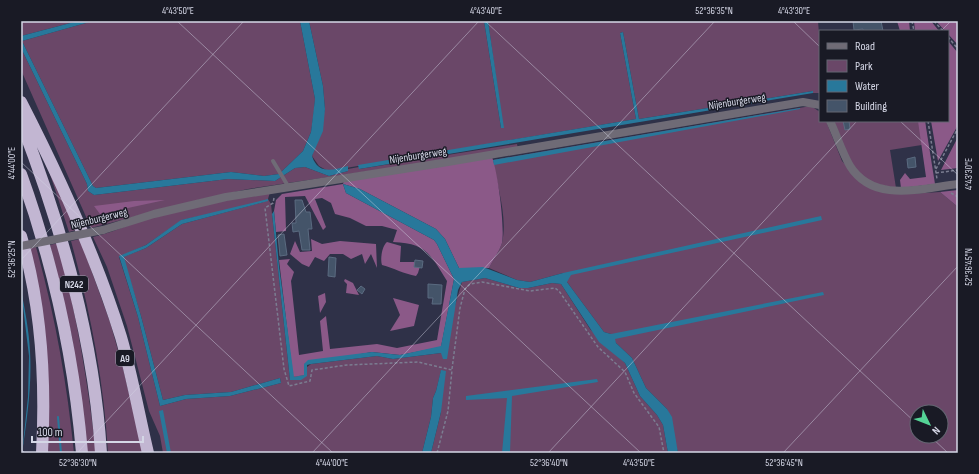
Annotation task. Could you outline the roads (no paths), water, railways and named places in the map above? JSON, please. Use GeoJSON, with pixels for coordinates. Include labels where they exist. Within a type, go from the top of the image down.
{"type":"FeatureCollection","features":[{"type":"Feature","properties":{"kind":"highway","name":"A9"},"geometry":{"type":"LineString","coordinates":[[21,102],[50,158],[97,270],[121,338],[148,453]]}},
{"type":"Feature","properties":{"kind":"highway","name":"N242"},"geometry":{"type":"LineString","coordinates":[[21,122],[52,204],[68,262],[86,341],[96,403],[101,453]]}},
{"type":"Feature","properties":{"kind":"highway","name":"N242"},"geometry":{"type":"LineString","coordinates":[[21,174],[57,296],[71,367],[82,453]]}},
{"type":"Feature","properties":{"kind":"highway"},"geometry":{"type":"LineString","coordinates":[[21,236],[34,288],[42,348],[45,399],[42,453]]}},
{"type":"Feature","properties":{"kind":"street","name":"Nijenburgerweg"},"geometry":{"type":"LineString","coordinates":[[21,246],[103,230],[174,209],[226,197],[276,188],[442,163],[803,102],[819,105]]}},
{"type":"Feature","properties":{"kind":"street"},"geometry":{"type":"LineString","coordinates":[[830,122],[850,166],[866,181],[879,188],[897,192],[958,184]]}},
{"type":"Feature","properties":{"kind":"lane"},"geometry":{"type":"LineString","coordinates":[[273,161],[288,186]]}},
{"type":"Feature","properties":{"kind":"water"},"geometry":{"type":"Polygon","coordinates":[[[78,21],[93,21],[22,41],[93,186],[96,188],[231,172],[264,176],[279,174],[303,151],[311,132],[315,99],[300,21],[309,21],[323,86],[325,109],[323,131],[312,156],[318,166],[322,169],[332,170],[348,166],[348,171],[329,176],[305,167],[295,168],[275,181],[228,179],[94,195],[88,191],[87,184],[21,48],[21,36],[78,21]]]}},
{"type":"Feature","properties":{"kind":"water"},"geometry":{"type":"Polygon","coordinates":[[[484,21],[488,21],[504,128],[501,128],[484,21]]]}},
{"type":"Feature","properties":{"kind":"water"},"geometry":{"type":"Polygon","coordinates":[[[623,32],[639,119],[813,91],[813,93],[359,169],[358,165],[636,119],[620,33],[623,32]]]}},
{"type":"Feature","properties":{"kind":"water"},"geometry":{"type":"Polygon","coordinates":[[[800,108],[494,165],[493,160],[800,108]]]}},
{"type":"Feature","properties":{"kind":"water"},"geometry":{"type":"Polygon","coordinates":[[[343,184],[360,189],[436,229],[445,239],[459,268],[483,267],[517,280],[530,282],[563,273],[821,216],[822,220],[571,275],[567,282],[604,332],[611,334],[823,292],[824,295],[615,339],[616,343],[632,358],[646,388],[667,409],[672,417],[678,453],[668,453],[663,425],[657,415],[640,396],[625,363],[599,342],[561,284],[552,283],[528,288],[519,288],[485,278],[462,282],[458,290],[447,359],[443,359],[441,353],[393,359],[377,356],[311,364],[307,365],[307,376],[301,380],[290,380],[272,214],[274,211],[279,266],[294,377],[304,375],[304,364],[308,360],[372,352],[400,355],[441,346],[454,279],[437,244],[434,240],[346,193],[343,184]]]}},
{"type":"Feature","properties":{"kind":"water"},"geometry":{"type":"Polygon","coordinates":[[[268,199],[268,201],[182,224],[146,248],[124,257],[163,400],[185,395],[231,392],[280,378],[281,383],[230,396],[186,399],[160,406],[138,317],[119,256],[146,245],[181,220],[268,199]]]}},
{"type":"Feature","properties":{"kind":"water"},"geometry":{"type":"Polygon","coordinates":[[[21,290],[28,328],[30,364],[29,402],[22,453],[28,397],[29,356],[21,290]]]}},
{"type":"Feature","properties":{"kind":"water"},"geometry":{"type":"Polygon","coordinates":[[[441,370],[446,371],[441,412],[431,453],[422,453],[431,417],[433,398],[441,370]]]}},
{"type":"Feature","properties":{"kind":"water"},"geometry":{"type":"Polygon","coordinates":[[[597,379],[598,382],[512,396],[510,453],[502,453],[507,398],[466,400],[466,396],[597,379]]]}},
{"type":"Feature","properties":{"kind":"water"},"geometry":{"type":"Polygon","coordinates":[[[163,410],[171,453],[167,453],[159,411],[163,410]]]}},
{"type":"Feature","properties":{"kind":"waterway"},"geometry":{"type":"LineString","coordinates":[[58,417],[61,453]]}}]}
